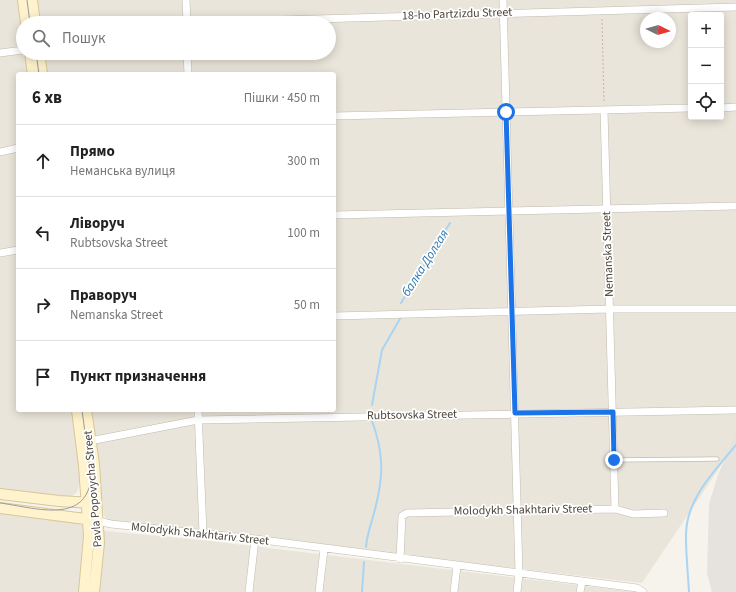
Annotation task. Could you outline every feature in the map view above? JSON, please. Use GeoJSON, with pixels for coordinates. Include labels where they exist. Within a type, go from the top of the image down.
{"type":"FeatureCollection","features":[{"type":"Feature","properties":{"kind":"main road"},"geometry":{"type":"LineString","coordinates":[[23,0],[25,16]]}},
{"type":"Feature","properties":{"kind":"main road"},"geometry":{"type":"LineString","coordinates":[[32,0],[34,16]]}},
{"type":"Feature","properties":{"kind":"main road"},"geometry":{"type":"LineString","coordinates":[[31,60],[33,72]]}},
{"type":"Feature","properties":{"kind":"main road"},"geometry":{"type":"LineString","coordinates":[[40,60],[42,72]]}},
{"type":"Feature","properties":{"kind":"main road","name":"Pavla Popovycha Street"},"geometry":{"type":"LineString","coordinates":[[77,412],[84,466],[86,503],[93,520],[99,542],[94,592]]}},
{"type":"Feature","properties":{"kind":"main road","name":"Pavla Popovycha Street"},"geometry":{"type":"LineString","coordinates":[[84,592],[93,520],[97,503],[86,412]]}},
{"type":"Feature","properties":{"kind":"main road"},"geometry":{"type":"LineString","coordinates":[[0,494],[97,503]]}},
{"type":"Feature","properties":{"kind":"main road","name":"Molodykh Shakhtariv Street"},"geometry":{"type":"LineString","coordinates":[[0,508],[93,520]]}},
{"type":"Feature","properties":{"kind":"street"},"geometry":{"type":"LineString","coordinates":[[186,0],[187,16]]}},
{"type":"Feature","properties":{"kind":"street"},"geometry":{"type":"LineString","coordinates":[[503,0],[520,574],[517,592]]}},
{"type":"Feature","properties":{"kind":"street","name":"18-ho Partzizdu Street"},"geometry":{"type":"LineString","coordinates":[[336,17],[736,6]]}},
{"type":"Feature","properties":{"kind":"street"},"geometry":{"type":"LineString","coordinates":[[0,53],[16,51]]}},
{"type":"Feature","properties":{"kind":"street"},"geometry":{"type":"LineString","coordinates":[[187,60],[188,72]]}},
{"type":"Feature","properties":{"kind":"street"},"geometry":{"type":"LineString","coordinates":[[724,108],[736,107]]}},
{"type":"Feature","properties":{"kind":"street"},"geometry":{"type":"LineString","coordinates":[[336,116],[688,108]]}},
{"type":"Feature","properties":{"kind":"street","name":"Nemanska Street"},"geometry":{"type":"LineString","coordinates":[[604,110],[615,509]]}},
{"type":"Feature","properties":{"kind":"street"},"geometry":{"type":"LineString","coordinates":[[0,152],[16,148]]}},
{"type":"Feature","properties":{"kind":"street"},"geometry":{"type":"LineString","coordinates":[[336,215],[736,206]]}},
{"type":"Feature","properties":{"kind":"street"},"geometry":{"type":"LineString","coordinates":[[0,253],[16,250]]}},
{"type":"Feature","properties":{"kind":"street"},"geometry":{"type":"LineString","coordinates":[[336,316],[610,309],[736,309]]}},
{"type":"Feature","properties":{"kind":"street","name":"Rubtsovska Street"},"geometry":{"type":"LineString","coordinates":[[90,440],[198,420],[736,410]]}},
{"type":"Feature","properties":{"kind":"street"},"geometry":{"type":"LineString","coordinates":[[198,412],[203,533]]}},
{"type":"Feature","properties":{"kind":"street","name":"Molodykh Shakhtariv Street"},"geometry":{"type":"LineString","coordinates":[[400,559],[402,516],[404,514],[518,510],[615,509],[633,514],[664,513]]}},
{"type":"Feature","properties":{"kind":"street","name":"Molodykh Shakhtariv Street"},"geometry":{"type":"LineString","coordinates":[[93,520],[111,524],[255,539],[400,559],[637,588],[643,592]]}},
{"type":"Feature","properties":{"kind":"street"},"geometry":{"type":"LineString","coordinates":[[249,592],[255,539]]}},
{"type":"Feature","properties":{"kind":"street"},"geometry":{"type":"LineString","coordinates":[[319,592],[324,548]]}},
{"type":"Feature","properties":{"kind":"street"},"geometry":{"type":"LineString","coordinates":[[454,592],[457,566]]}},
{"type":"Feature","properties":{"kind":"street"},"geometry":{"type":"LineString","coordinates":[[580,592],[582,582]]}},
{"type":"Feature","properties":{"kind":"lane"},"geometry":{"type":"LineString","coordinates":[[614,460],[717,459]]}},
{"type":"Feature","properties":{"kind":"path"},"geometry":{"type":"LineString","coordinates":[[602,10],[604,110]]}},
{"type":"Feature","properties":{"kind":"shaded area"},"geometry":{"type":"Polygon","coordinates":[[[0,0],[22,0],[22,16],[16,16],[16,60],[29,60],[31,72],[16,72],[16,412],[73,412],[80,482],[77,492],[69,498],[0,490],[0,0]]]}},
{"type":"Feature","properties":{"kind":"shaded area"},"geometry":{"type":"Polygon","coordinates":[[[36,0],[736,0],[736,443],[642,583],[107,521],[104,515],[90,412],[336,412],[336,72],[46,72],[44,60],[336,60],[336,16],[38,16],[36,0]]]}},
{"type":"Feature","properties":{"kind":"shaded area"},"geometry":{"type":"Polygon","coordinates":[[[736,433],[736,592],[712,592],[707,573],[709,504],[718,475],[736,433]]]}},
{"type":"Feature","properties":{"kind":"shaded area"},"geometry":{"type":"Polygon","coordinates":[[[0,513],[70,521],[96,530],[210,541],[635,592],[0,592],[0,513]]]}},
{"type":"Feature","properties":{"kind":"waterway","name":"балка Долгая"},"geometry":{"type":"LineString","coordinates":[[401,303],[450,223]]}},
{"type":"Feature","properties":{"kind":"waterway"},"geometry":{"type":"LineString","coordinates":[[372,405],[382,350],[401,317]]}},
{"type":"Feature","properties":{"kind":"waterway"},"geometry":{"type":"LineString","coordinates":[[366,547],[379,494],[381,473],[380,453],[376,432],[372,421]]}},
{"type":"Feature","properties":{"kind":"waterway"},"geometry":{"type":"LineString","coordinates":[[689,592],[686,537],[690,511],[702,487],[736,445]]}},
{"type":"Feature","properties":{"kind":"waterway"},"geometry":{"type":"LineString","coordinates":[[362,592],[364,562]]}},
{"type":"Feature","properties":{"kind":"tram line"},"geometry":{"type":"LineString","coordinates":[[27,0],[29,16]]}},
{"type":"Feature","properties":{"kind":"tram line"},"geometry":{"type":"LineString","coordinates":[[37,60],[39,72]]}},
{"type":"Feature","properties":{"kind":"tram line"},"geometry":{"type":"LineString","coordinates":[[0,503],[42,510],[68,508],[79,503],[87,493],[91,478],[82,412]]}},
{"type":"Feature","properties":{"kind":"route"},"geometry":{"type":"LineString","coordinates":[[506,112],[515,413],[613,412],[614,460]]}}]}
